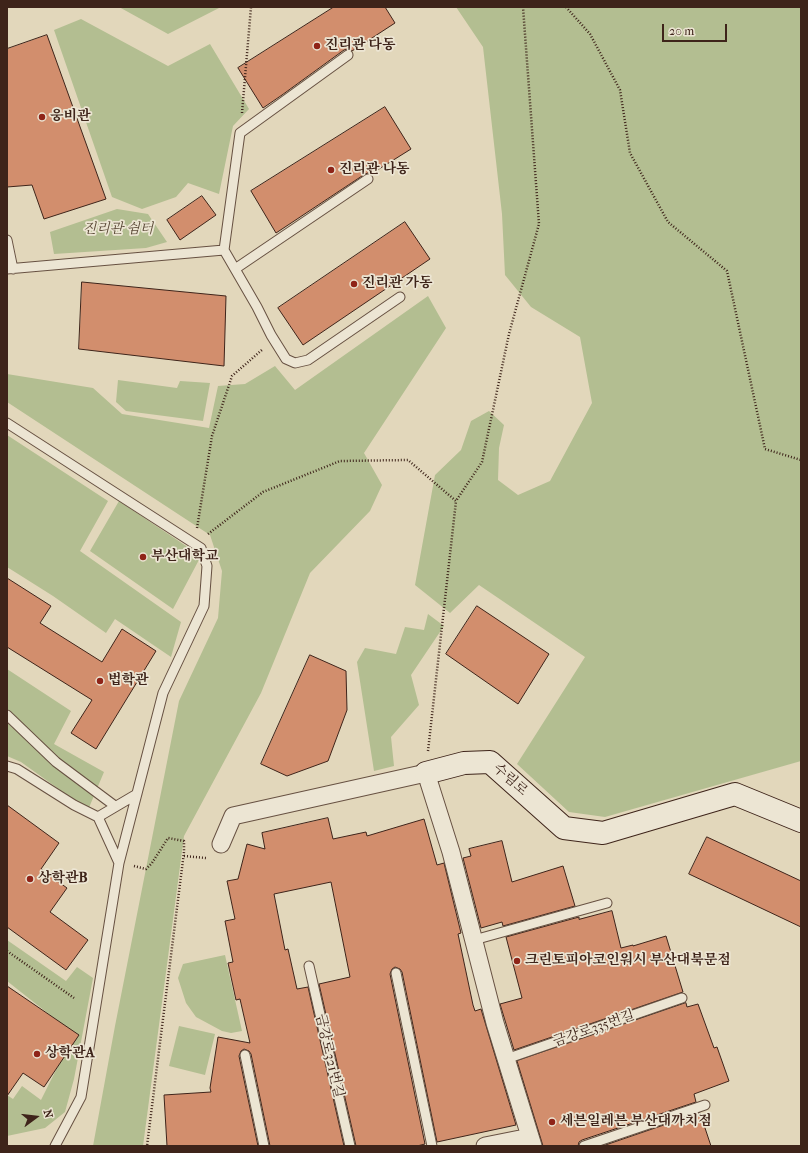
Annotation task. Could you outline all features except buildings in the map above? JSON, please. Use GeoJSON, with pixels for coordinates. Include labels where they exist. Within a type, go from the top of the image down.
{"type":"FeatureCollection","features":[{"type":"Feature","properties":{"kind":"main road","name":"수림로"},"geometry":{"type":"LineString","coordinates":[[426,773],[464,763],[490,762],[564,828],[602,833],[735,794],[801,821]]}},
{"type":"Feature","properties":{"kind":"street","name":"수림로"},"geometry":{"type":"LineString","coordinates":[[220,844],[233,816],[426,773]]}},
{"type":"Feature","properties":{"kind":"street"},"geometry":{"type":"LineString","coordinates":[[426,773],[452,852],[495,1024],[532,1141],[485,1146]]}},
{"type":"Feature","properties":{"kind":"lane"},"geometry":{"type":"LineString","coordinates":[[348,55],[240,133],[224,250],[286,359],[295,363],[308,360],[400,297]]}},
{"type":"Feature","properties":{"kind":"lane"},"geometry":{"type":"LineString","coordinates":[[235,269],[368,179]]}},
{"type":"Feature","properties":{"kind":"lane"},"geometry":{"type":"LineString","coordinates":[[7,240],[10,269],[224,250]]}},
{"type":"Feature","properties":{"kind":"lane"},"geometry":{"type":"LineString","coordinates":[[7,423],[200,548],[207,566],[204,606],[163,693],[119,863],[81,1096],[55,1146]]}},
{"type":"Feature","properties":{"kind":"lane"},"geometry":{"type":"LineString","coordinates":[[7,715],[56,762],[115,806]]}},
{"type":"Feature","properties":{"kind":"lane"},"geometry":{"type":"LineString","coordinates":[[7,766],[17,769],[74,805],[98,817],[119,863]]}},
{"type":"Feature","properties":{"kind":"lane"},"geometry":{"type":"LineString","coordinates":[[98,817],[138,794]]}},
{"type":"Feature","properties":{"kind":"lane"},"geometry":{"type":"LineString","coordinates":[[474,940],[607,903]]}},
{"type":"Feature","properties":{"kind":"lane","name":"금강로321번길"},"geometry":{"type":"LineString","coordinates":[[309,966],[350,1146]]}},
{"type":"Feature","properties":{"kind":"lane"},"geometry":{"type":"LineString","coordinates":[[396,973],[432,1146]]}},
{"type":"Feature","properties":{"kind":"lane","name":"금강로335번길"},"geometry":{"type":"LineString","coordinates":[[506,1059],[682,998]]}},
{"type":"Feature","properties":{"kind":"lane"},"geometry":{"type":"LineString","coordinates":[[245,1055],[264,1146]]}},
{"type":"Feature","properties":{"kind":"lane"},"geometry":{"type":"LineString","coordinates":[[584,1146],[705,1105]]}},
{"type":"Feature","properties":{"kind":"path"},"geometry":{"type":"LineString","coordinates":[[240,133],[251,7]]}},
{"type":"Feature","properties":{"kind":"path"},"geometry":{"type":"LineString","coordinates":[[426,773],[456,501],[482,462],[509,334],[539,224],[524,7]]}},
{"type":"Feature","properties":{"kind":"path"},"geometry":{"type":"LineString","coordinates":[[566,7],[590,34],[620,90],[630,153],[668,222],[727,271],[765,449],[801,460]]}},
{"type":"Feature","properties":{"kind":"path"},"geometry":{"type":"LineString","coordinates":[[197,532],[212,436],[232,376],[263,349]]}},
{"type":"Feature","properties":{"kind":"path"},"geometry":{"type":"LineString","coordinates":[[204,537],[263,492],[340,461],[408,460],[456,501]]}},
{"type":"Feature","properties":{"kind":"path"},"geometry":{"type":"LineString","coordinates":[[132,865],[146,869],[152,863],[168,838],[184,841],[184,852],[147,1146]]}},
{"type":"Feature","properties":{"kind":"path"},"geometry":{"type":"LineString","coordinates":[[7,951],[74,998]]}},
{"type":"Feature","properties":{"kind":"green space"},"geometry":{"type":"Polygon","coordinates":[[[119,7],[221,7],[168,34],[119,7]]]}},
{"type":"Feature","properties":{"kind":"green space"},"geometry":{"type":"Polygon","coordinates":[[[456,7],[801,7],[801,761],[605,817],[569,812],[517,764],[585,657],[479,585],[450,613],[415,585],[435,475],[461,450],[471,421],[489,411],[504,425],[499,448],[498,480],[518,495],[550,481],[592,403],[580,337],[531,307],[505,275],[502,214],[483,47],[456,7]]]}},
{"type":"Feature","properties":{"kind":"green space"},"geometry":{"type":"Polygon","coordinates":[[[81,19],[168,66],[210,44],[249,109],[233,126],[219,194],[188,183],[176,197],[142,209],[112,197],[54,30],[81,19]]]}},
{"type":"Feature","properties":{"kind":"green space","name":"진리관 쉼터"},"geometry":{"type":"Polygon","coordinates":[[[117,209],[148,214],[167,242],[146,248],[54,254],[50,232],[117,209]]]}},
{"type":"Feature","properties":{"kind":"green space"},"geometry":{"type":"Polygon","coordinates":[[[428,296],[446,328],[364,453],[382,485],[370,511],[310,573],[261,693],[184,836],[143,1146],[93,1146],[179,701],[218,618],[222,571],[210,535],[7,402],[7,374],[93,388],[122,414],[209,428],[218,386],[245,384],[275,366],[295,390],[428,296]]]}},
{"type":"Feature","properties":{"kind":"green space"},"geometry":{"type":"Polygon","coordinates":[[[118,380],[177,388],[180,381],[210,383],[203,421],[126,411],[116,402],[118,380]]]}},
{"type":"Feature","properties":{"kind":"green space"},"geometry":{"type":"Polygon","coordinates":[[[7,435],[108,501],[80,551],[181,622],[171,657],[115,619],[106,633],[53,596],[7,567],[7,435]]]}},
{"type":"Feature","properties":{"kind":"green space"},"geometry":{"type":"Polygon","coordinates":[[[119,501],[201,556],[173,609],[90,551],[119,501]]]}},
{"type":"Feature","properties":{"kind":"green space"},"geometry":{"type":"Polygon","coordinates":[[[428,614],[444,626],[411,675],[419,705],[391,737],[394,766],[374,771],[357,662],[365,648],[396,654],[405,627],[424,630],[428,614]]]}},
{"type":"Feature","properties":{"kind":"green space"},"geometry":{"type":"Polygon","coordinates":[[[7,669],[71,711],[54,744],[104,772],[88,810],[21,762],[7,756],[7,669]]]}},
{"type":"Feature","properties":{"kind":"green space"},"geometry":{"type":"Polygon","coordinates":[[[7,940],[66,981],[77,967],[93,978],[74,1079],[65,1112],[45,1128],[7,1136],[7,1095],[13,1099],[22,1086],[41,1100],[74,1034],[7,981],[7,940]]]}},
{"type":"Feature","properties":{"kind":"green space"},"geometry":{"type":"Polygon","coordinates":[[[225,955],[242,1031],[231,1033],[222,1031],[196,1017],[186,1003],[178,978],[183,964],[225,955]]]}},
{"type":"Feature","properties":{"kind":"green space"},"geometry":{"type":"Polygon","coordinates":[[[179,1026],[215,1034],[205,1075],[169,1066],[179,1026]]]}},
{"type":"Feature","properties":{"kind":"place","name":"진리관 다동"},"geometry":{"type":"Point","coordinates":[317,46]}},
{"type":"Feature","properties":{"kind":"place","name":"웅비관"},"geometry":{"type":"Point","coordinates":[42,117]}},
{"type":"Feature","properties":{"kind":"place","name":"진리관 나동"},"geometry":{"type":"Point","coordinates":[331,170]}},
{"type":"Feature","properties":{"kind":"place","name":"진리관 가동"},"geometry":{"type":"Point","coordinates":[354,284]}},
{"type":"Feature","properties":{"kind":"place","name":"부산대학교"},"geometry":{"type":"Point","coordinates":[143,557]}},
{"type":"Feature","properties":{"kind":"place","name":"법학관"},"geometry":{"type":"Point","coordinates":[100,681]}},
{"type":"Feature","properties":{"kind":"place","name":"상학관B"},"geometry":{"type":"Point","coordinates":[30,879]}},
{"type":"Feature","properties":{"kind":"place","name":"크린토피아코인워시 부산대북문점"},"geometry":{"type":"Point","coordinates":[517,961]}},
{"type":"Feature","properties":{"kind":"place","name":"상학관A"},"geometry":{"type":"Point","coordinates":[37,1054]}},
{"type":"Feature","properties":{"kind":"place","name":"세븐일레븐 부산대까치점"},"geometry":{"type":"Point","coordinates":[552,1122]}}]}
